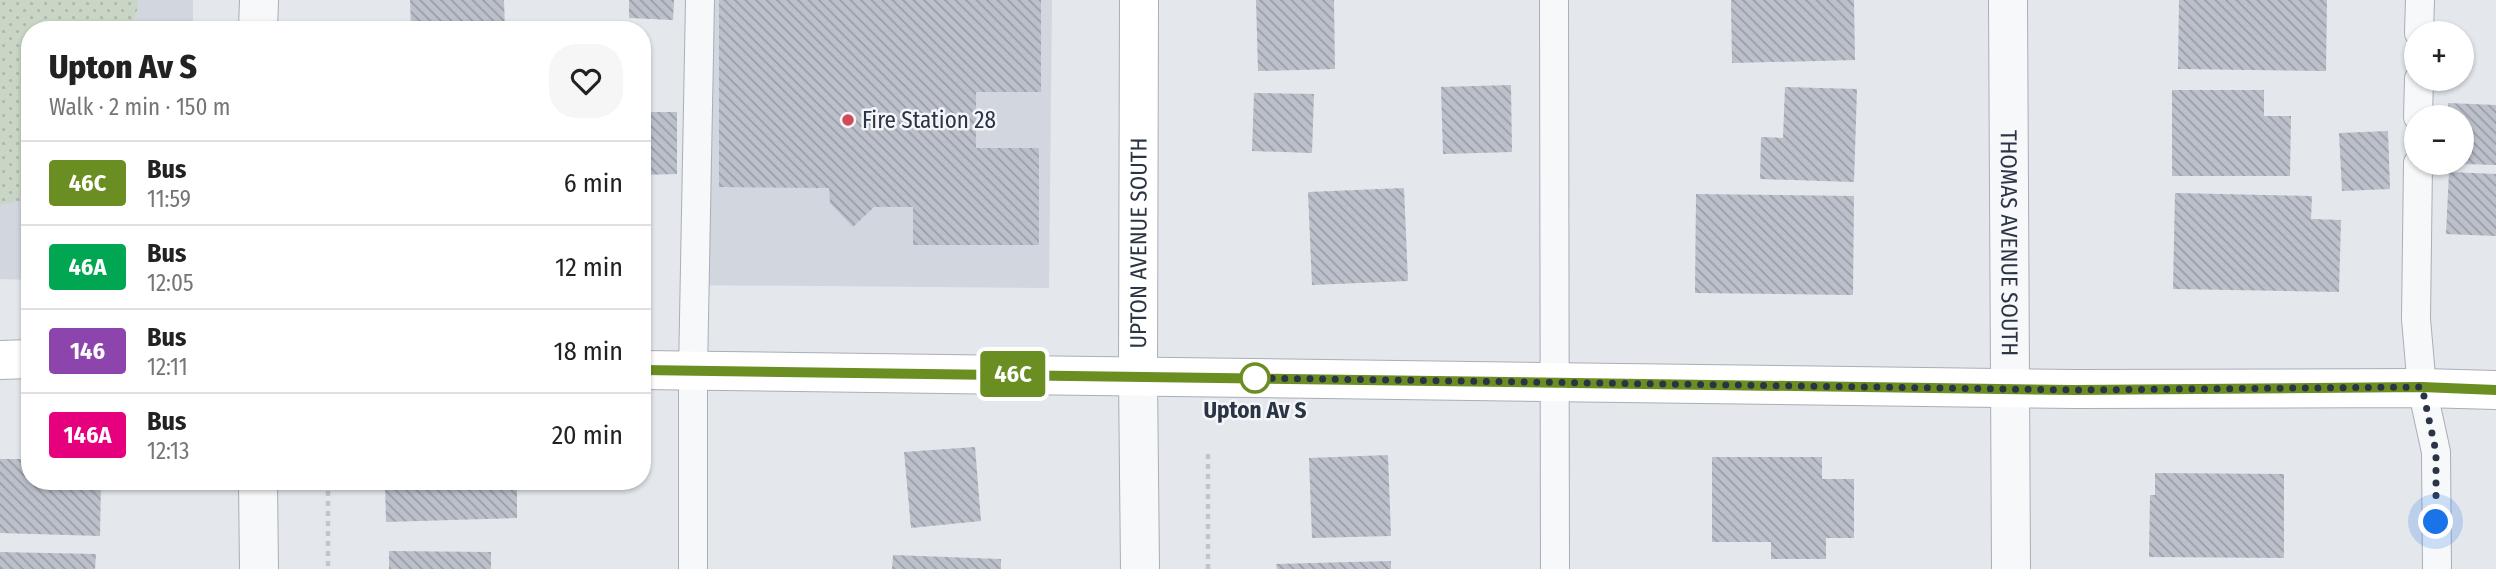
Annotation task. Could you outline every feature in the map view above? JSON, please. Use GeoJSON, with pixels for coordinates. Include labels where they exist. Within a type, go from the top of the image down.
{"type":"FeatureCollection","features":[{"type":"Feature","properties":{"kind":"main road","name":"UPTON AVENUE SOUTH"},"geometry":{"type":"LineString","coordinates":[[1138,376],[1139,0]]}},
{"type":"Feature","properties":{"kind":"main road"},"geometry":{"type":"LineString","coordinates":[[0,360],[21,359]]}},
{"type":"Feature","properties":{"kind":"main road"},"geometry":{"type":"LineString","coordinates":[[651,370],[2010,387],[2075,390],[2422,387],[2496,390]]}},
{"type":"Feature","properties":{"kind":"street"},"geometry":{"type":"LineString","coordinates":[[258,0],[258,21]]}},
{"type":"Feature","properties":{"kind":"street","name":"THOMAS AVENUE SOUTH"},"geometry":{"type":"LineString","coordinates":[[2008,0],[2011,569]]}},
{"type":"Feature","properties":{"kind":"street","name":"UPTON AVENUE SOUTH"},"geometry":{"type":"LineString","coordinates":[[1138,376],[1140,569]]}},
{"type":"Feature","properties":{"kind":"street"},"geometry":{"type":"LineString","coordinates":[[258,490],[259,569]]}},
{"type":"Feature","properties":{"kind":"lane"},"geometry":{"type":"LineString","coordinates":[[693,569],[692,372],[700,0]]}},
{"type":"Feature","properties":{"kind":"lane"},"geometry":{"type":"LineString","coordinates":[[1554,0],[1555,569]]}},
{"type":"Feature","properties":{"kind":"lane"},"geometry":{"type":"LineString","coordinates":[[2419,21],[2420,0]]}},
{"type":"Feature","properties":{"kind":"lane"},"geometry":{"type":"LineString","coordinates":[[2418,175],[2416,319],[2422,387],[2436,452],[2437,569]]}},
{"type":"Feature","properties":{"kind":"path"},"geometry":{"type":"LineString","coordinates":[[1208,454],[1208,569]]}},
{"type":"Feature","properties":{"kind":"path"},"geometry":{"type":"LineString","coordinates":[[328,490],[328,569]]}},
{"type":"Feature","properties":{"kind":"shaded area"},"geometry":{"type":"Polygon","coordinates":[[[0,0],[193,0],[193,21],[21,21],[21,280],[0,279],[0,0]]]}},
{"type":"Feature","properties":{"kind":"shaded area","name":"Fire Station 28"},"geometry":{"type":"Polygon","coordinates":[[[689,0],[1052,0],[1049,288],[687,285],[689,0]]]}},
{"type":"Feature","properties":{"kind":"green space"},"geometry":{"type":"Polygon","coordinates":[[[0,0],[137,0],[138,8],[133,21],[21,21],[21,202],[0,205],[0,0]]]}},
{"type":"Feature","properties":{"kind":"building"},"geometry":{"type":"Polygon","coordinates":[[[410,0],[504,0],[505,21],[411,21],[410,0]]]}},
{"type":"Feature","properties":{"kind":"building"},"geometry":{"type":"Polygon","coordinates":[[[629,0],[674,0],[673,20],[629,18],[629,0]]]}},
{"type":"Feature","properties":{"kind":"building","name":"Fire Station 28"},"geometry":{"type":"Polygon","coordinates":[[[719,0],[1041,0],[1041,92],[976,92],[976,148],[1039,148],[1039,245],[913,245],[913,207],[874,207],[853,227],[830,203],[829,188],[719,187],[719,0]]]}},
{"type":"Feature","properties":{"kind":"building"},"geometry":{"type":"Polygon","coordinates":[[[1256,0],[1334,0],[1335,69],[1258,71],[1256,0]]]}},
{"type":"Feature","properties":{"kind":"building"},"geometry":{"type":"Polygon","coordinates":[[[1731,0],[1854,0],[1855,60],[1732,63],[1731,0]]]}},
{"type":"Feature","properties":{"kind":"building"},"geometry":{"type":"Polygon","coordinates":[[[2179,0],[2327,0],[2326,71],[2178,69],[2179,0]]]}},
{"type":"Feature","properties":{"kind":"building"},"geometry":{"type":"Polygon","coordinates":[[[1511,85],[1512,152],[1443,154],[1441,87],[1511,85]]]}},
{"type":"Feature","properties":{"kind":"building"},"geometry":{"type":"Polygon","coordinates":[[[1785,87],[1857,89],[1854,182],[1760,179],[1761,137],[1783,138],[1785,87]]]}},
{"type":"Feature","properties":{"kind":"building"},"geometry":{"type":"Polygon","coordinates":[[[2172,90],[2264,90],[2264,116],[2291,116],[2290,176],[2172,176],[2172,90]]]}},
{"type":"Feature","properties":{"kind":"building"},"geometry":{"type":"Polygon","coordinates":[[[1254,93],[1314,94],[1312,153],[1252,151],[1254,93]]]}},
{"type":"Feature","properties":{"kind":"building"},"geometry":{"type":"Polygon","coordinates":[[[2448,103],[2496,105],[2496,165],[2474,164],[2474,105],[2448,103]]]}},
{"type":"Feature","properties":{"kind":"building"},"geometry":{"type":"Polygon","coordinates":[[[651,112],[677,112],[677,174],[651,175],[651,112]]]}},
{"type":"Feature","properties":{"kind":"building"},"geometry":{"type":"Polygon","coordinates":[[[2388,131],[2390,189],[2342,191],[2339,133],[2388,131]]]}},
{"type":"Feature","properties":{"kind":"building"},"geometry":{"type":"Polygon","coordinates":[[[2496,174],[2496,236],[2446,234],[2449,175],[2496,174]]]}},
{"type":"Feature","properties":{"kind":"building"},"geometry":{"type":"Polygon","coordinates":[[[1404,188],[1408,281],[1312,285],[1308,192],[1404,188]]]}},
{"type":"Feature","properties":{"kind":"building"},"geometry":{"type":"Polygon","coordinates":[[[2175,193],[2312,196],[2311,219],[2341,220],[2339,292],[2173,289],[2175,193]]]}},
{"type":"Feature","properties":{"kind":"building"},"geometry":{"type":"Polygon","coordinates":[[[1696,194],[1854,196],[1853,295],[1695,293],[1696,194]]]}},
{"type":"Feature","properties":{"kind":"building"},"geometry":{"type":"Polygon","coordinates":[[[975,447],[981,521],[911,528],[904,452],[975,447]]]}},
{"type":"Feature","properties":{"kind":"building"},"geometry":{"type":"Polygon","coordinates":[[[1388,455],[1391,536],[1312,538],[1309,458],[1388,455]]]}},
{"type":"Feature","properties":{"kind":"building"},"geometry":{"type":"Polygon","coordinates":[[[1712,457],[1822,457],[1822,479],[1854,479],[1854,538],[1826,538],[1826,559],[1771,559],[1771,542],[1712,542],[1712,457]]]}},
{"type":"Feature","properties":{"kind":"building"},"geometry":{"type":"Polygon","coordinates":[[[0,459],[21,459],[21,490],[101,490],[100,536],[0,533],[0,459]]]}},
{"type":"Feature","properties":{"kind":"building"},"geometry":{"type":"Polygon","coordinates":[[[2155,473],[2284,474],[2284,558],[2149,557],[2150,495],[2155,495],[2155,473]]]}},
{"type":"Feature","properties":{"kind":"building"},"geometry":{"type":"Polygon","coordinates":[[[385,490],[517,490],[517,518],[386,522],[385,490]]]}},
{"type":"Feature","properties":{"kind":"building"},"geometry":{"type":"Polygon","coordinates":[[[389,551],[491,552],[491,569],[389,569],[389,551]]]}},
{"type":"Feature","properties":{"kind":"building"},"geometry":{"type":"Polygon","coordinates":[[[0,552],[96,554],[95,569],[0,569],[0,552]]]}},
{"type":"Feature","properties":{"kind":"building"},"geometry":{"type":"Polygon","coordinates":[[[893,555],[1001,559],[1001,569],[892,569],[893,555]]]}},
{"type":"Feature","properties":{"kind":"building"},"geometry":{"type":"Polygon","coordinates":[[[1391,561],[1391,569],[1277,569],[1276,564],[1391,561]]]}},
{"type":"Feature","properties":{"kind":"bus line","name":"46C"},"geometry":{"type":"LineString","coordinates":[[651,370],[2010,387],[2075,390],[2422,387],[2496,390]]}},
{"type":"Feature","properties":{"kind":"place","name":"Fire Station 28"},"geometry":{"type":"Point","coordinates":[848,120]}},
{"type":"Feature","properties":{"kind":"place","name":"Upton Av S"},"geometry":{"type":"Point","coordinates":[1255,378]}},
{"type":"Feature","properties":{"kind":"route"},"geometry":{"type":"LineString","coordinates":[[1255,378],[1251,378],[2075,390],[2422,387],[2436,452],[2436,522]]}}]}
